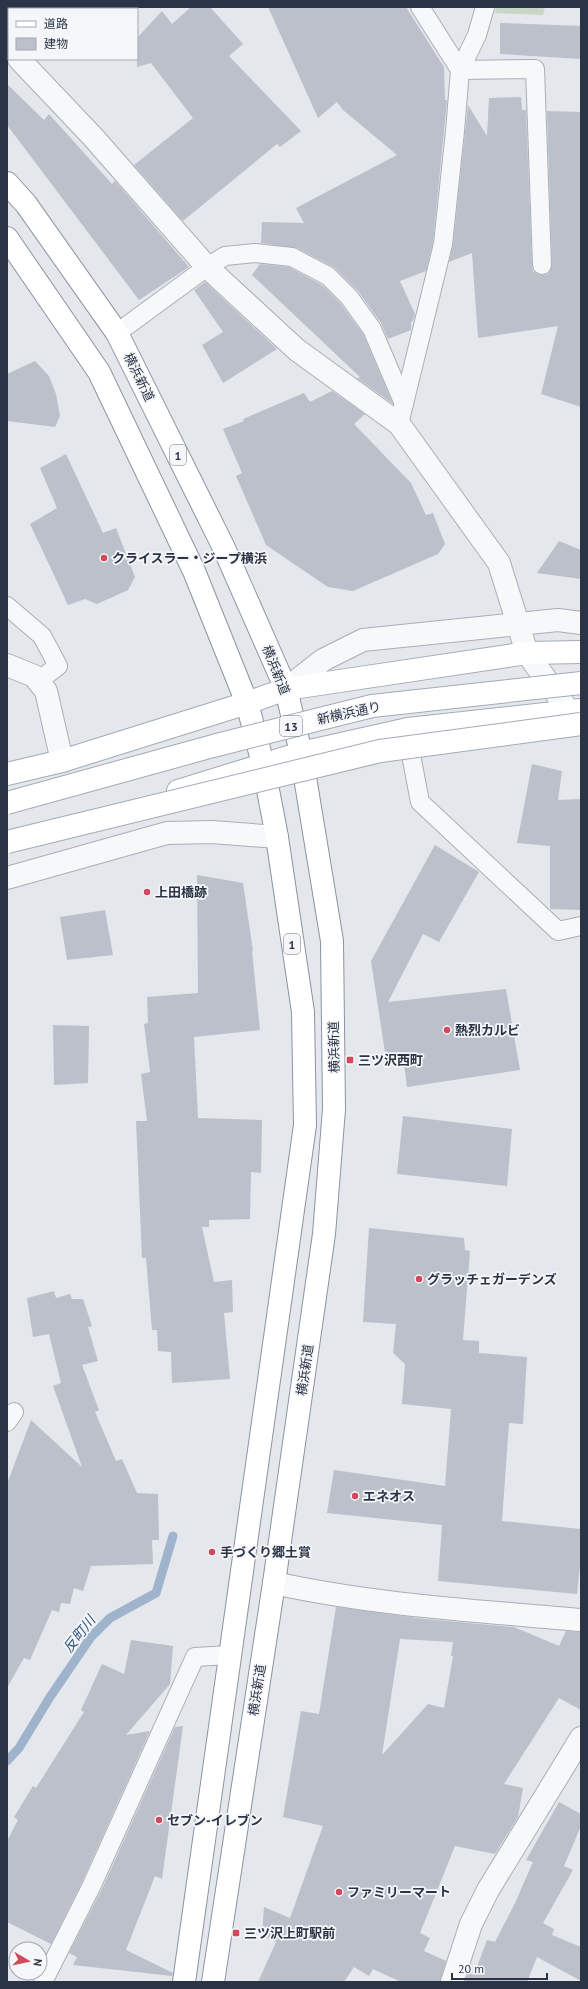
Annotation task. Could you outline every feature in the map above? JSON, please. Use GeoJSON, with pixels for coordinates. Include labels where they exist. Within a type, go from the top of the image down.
{"type":"FeatureCollection","features":[{"type":"Feature","properties":{"kind":"main road","name":"横浜新道"},"geometry":{"type":"LineString","coordinates":[[7,183],[26,204],[118,333],[223,546],[286,689],[301,753],[332,941],[334,1109],[324,1234],[274,1583],[213,1982]]}},
{"type":"Feature","properties":{"kind":"main road","name":"1"},"geometry":{"type":"LineString","coordinates":[[7,238],[98,372],[194,571],[247,703],[263,764],[277,838],[302,1012],[305,1125],[184,1982]]}},
{"type":"Feature","properties":{"kind":"main road"},"geometry":{"type":"LineString","coordinates":[[7,774],[62,761],[247,703],[286,689],[527,653],[581,652]]}},
{"type":"Feature","properties":{"kind":"main road","name":"新横浜通り"},"geometry":{"type":"LineString","coordinates":[[7,803],[213,746],[372,706],[581,683]]}},
{"type":"Feature","properties":{"kind":"main road"},"geometry":{"type":"LineString","coordinates":[[7,848],[263,764],[301,753],[408,729],[577,715]]}},
{"type":"Feature","properties":{"kind":"main road"},"geometry":{"type":"LineString","coordinates":[[7,842],[380,751],[577,715]]}},
{"type":"Feature","properties":{"kind":"street"},"geometry":{"type":"LineString","coordinates":[[20,60],[93,137],[207,267],[297,350],[401,414],[498,563],[527,653],[577,715]]}},
{"type":"Feature","properties":{"kind":"street"},"geometry":{"type":"LineString","coordinates":[[286,689],[323,660],[363,640],[558,620],[581,623]]}},
{"type":"Feature","properties":{"kind":"street"},"geometry":{"type":"LineString","coordinates":[[7,665],[34,676],[46,691],[62,761]]}},
{"type":"Feature","properties":{"kind":"street"},"geometry":{"type":"LineString","coordinates":[[7,878],[167,833],[212,832],[277,838]]}},
{"type":"Feature","properties":{"kind":"street"},"geometry":{"type":"LineString","coordinates":[[274,1583],[306,1590],[439,1608],[581,1620]]}},
{"type":"Feature","properties":{"kind":"street"},"geometry":{"type":"LineString","coordinates":[[452,1982],[472,1924],[488,1890],[581,1738]]}},
{"type":"Feature","properties":{"kind":"lane"},"geometry":{"type":"LineString","coordinates":[[420,7],[460,70]]}},
{"type":"Feature","properties":{"kind":"lane"},"geometry":{"type":"LineString","coordinates":[[401,414],[443,244],[456,131],[460,70],[477,35],[485,7]]}},
{"type":"Feature","properties":{"kind":"lane"},"geometry":{"type":"LineString","coordinates":[[460,70],[535,69],[542,265]]}},
{"type":"Feature","properties":{"kind":"lane"},"geometry":{"type":"LineString","coordinates":[[118,333],[207,267],[225,256],[255,253],[292,257],[328,276],[349,297],[372,329],[401,414]]}},
{"type":"Feature","properties":{"kind":"lane"},"geometry":{"type":"LineString","coordinates":[[7,606],[42,636],[58,666],[38,681]]}},
{"type":"Feature","properties":{"kind":"lane"},"geometry":{"type":"LineString","coordinates":[[408,729],[420,802],[558,931],[581,926]]}},
{"type":"Feature","properties":{"kind":"lane"},"geometry":{"type":"LineString","coordinates":[[43,1982],[91,1887],[195,1657],[230,1655]]}},
{"type":"Feature","properties":{"kind":"green space"},"geometry":{"type":"Polygon","coordinates":[[[496,7],[545,7],[543,15],[495,13],[496,7]]]}},
{"type":"Feature","properties":{"kind":"building"},"geometry":{"type":"Polygon","coordinates":[[[191,7],[210,7],[243,44],[229,56],[301,131],[280,147],[277,144],[183,221],[134,165],[193,118],[151,63],[137,67],[138,37],[162,11],[172,24],[191,7]]]}},
{"type":"Feature","properties":{"kind":"building"},"geometry":{"type":"Polygon","coordinates":[[[268,7],[406,7],[444,67],[445,100],[447,100],[433,242],[426,271],[400,281],[415,314],[413,321],[411,322],[411,330],[388,339],[381,323],[358,291],[335,268],[297,248],[261,243],[262,222],[304,223],[296,208],[397,155],[343,110],[337,102],[318,118],[268,7]]]}},
{"type":"Feature","properties":{"kind":"building"},"geometry":{"type":"Polygon","coordinates":[[[500,23],[581,26],[581,59],[500,54],[500,23]]]}},
{"type":"Feature","properties":{"kind":"building"},"geometry":{"type":"Polygon","coordinates":[[[7,84],[44,120],[49,114],[112,184],[115,181],[189,267],[139,300],[7,125],[7,84]]]}},
{"type":"Feature","properties":{"kind":"building"},"geometry":{"type":"Polygon","coordinates":[[[521,97],[522,110],[526,110],[532,265],[533,271],[537,274],[548,274],[552,265],[547,111],[581,112],[581,407],[541,394],[558,326],[478,338],[472,253],[449,262],[453,245],[468,105],[487,136],[489,98],[521,97]]]}},
{"type":"Feature","properties":{"kind":"building"},"geometry":{"type":"Polygon","coordinates":[[[260,264],[289,267],[322,285],[341,304],[363,334],[393,404],[357,378],[360,377],[252,275],[260,264]]]}},
{"type":"Feature","properties":{"kind":"building"},"geometry":{"type":"Polygon","coordinates":[[[205,282],[277,349],[223,383],[202,345],[223,332],[194,290],[205,282]]]}},
{"type":"Feature","properties":{"kind":"building"},"geometry":{"type":"Polygon","coordinates":[[[35,361],[49,376],[56,394],[60,416],[55,427],[7,421],[7,374],[35,361]]]}},
{"type":"Feature","properties":{"kind":"building"},"geometry":{"type":"Polygon","coordinates":[[[332,391],[365,414],[354,424],[411,483],[426,515],[433,513],[445,544],[438,554],[353,591],[328,587],[266,545],[236,476],[242,473],[223,429],[244,421],[243,419],[304,393],[310,402],[332,391]]]}},
{"type":"Feature","properties":{"kind":"building"},"geometry":{"type":"Polygon","coordinates":[[[66,454],[103,533],[116,528],[135,577],[128,590],[97,604],[85,599],[68,605],[30,524],[57,508],[40,468],[66,454]]]}},
{"type":"Feature","properties":{"kind":"building"},"geometry":{"type":"Polygon","coordinates":[[[559,541],[581,550],[581,579],[537,573],[559,541]]]}},
{"type":"Feature","properties":{"kind":"building"},"geometry":{"type":"Polygon","coordinates":[[[532,764],[562,771],[558,800],[581,799],[581,910],[550,909],[550,846],[517,843],[532,764]]]}},
{"type":"Feature","properties":{"kind":"building","name":"熱烈カルビ"},"geometry":{"type":"Polygon","coordinates":[[[435,845],[479,872],[439,942],[423,934],[388,1002],[506,989],[520,1070],[407,1087],[403,1057],[386,1059],[371,961],[435,845]]]}},
{"type":"Feature","properties":{"kind":"building"},"geometry":{"type":"Polygon","coordinates":[[[197,875],[243,883],[253,951],[260,1030],[194,1037],[198,1118],[262,1120],[261,1173],[251,1172],[250,1219],[209,1220],[209,1227],[202,1227],[214,1282],[232,1280],[233,1312],[224,1313],[230,1379],[172,1383],[171,1352],[158,1351],[157,1330],[152,1330],[146,1258],[142,1258],[136,1121],[147,1121],[141,1074],[150,1072],[144,1024],[148,1023],[147,997],[198,993],[197,875]]]}},
{"type":"Feature","properties":{"kind":"building"},"geometry":{"type":"Polygon","coordinates":[[[105,910],[113,955],[67,960],[60,917],[105,910]]]}},
{"type":"Feature","properties":{"kind":"building"},"geometry":{"type":"Polygon","coordinates":[[[53,1025],[89,1026],[88,1083],[54,1085],[53,1025]]]}},
{"type":"Feature","properties":{"kind":"building"},"geometry":{"type":"Polygon","coordinates":[[[403,1116],[512,1129],[507,1186],[397,1174],[403,1116]]]}},
{"type":"Feature","properties":{"kind":"building"},"geometry":{"type":"Polygon","coordinates":[[[369,1228],[464,1238],[465,1250],[470,1251],[463,1340],[479,1341],[479,1353],[527,1357],[523,1424],[509,1423],[502,1521],[581,1529],[581,1556],[577,1594],[438,1581],[442,1525],[327,1513],[334,1470],[445,1486],[451,1409],[402,1404],[405,1364],[393,1353],[396,1324],[363,1322],[369,1228]]]}},
{"type":"Feature","properties":{"kind":"building"},"geometry":{"type":"Polygon","coordinates":[[[54,1291],[56,1298],[70,1294],[72,1299],[83,1299],[92,1326],[88,1327],[98,1361],[82,1365],[99,1410],[95,1412],[116,1461],[122,1459],[137,1493],[158,1494],[159,1540],[152,1540],[153,1564],[91,1566],[83,1591],[74,1588],[70,1604],[61,1603],[59,1612],[52,1610],[30,1660],[24,1658],[7,1688],[7,1484],[31,1420],[82,1467],[53,1386],[61,1383],[49,1334],[33,1337],[27,1298],[54,1291]]]}},
{"type":"Feature","properties":{"kind":"building"},"geometry":{"type":"Polygon","coordinates":[[[336,1607],[425,1619],[514,1627],[559,1646],[566,1631],[581,1632],[581,1710],[559,1698],[504,1784],[523,1788],[518,1817],[495,1854],[455,1846],[420,1933],[430,1938],[424,1951],[446,1961],[440,1982],[401,1982],[373,1969],[369,1976],[354,1967],[344,1982],[258,1982],[276,1942],[262,1935],[264,1907],[290,1918],[323,1826],[283,1817],[301,1711],[319,1714],[336,1607]],[[400,1639],[382,1755],[428,1704],[444,1708],[453,1656],[451,1656],[453,1642],[400,1639]]]}},
{"type":"Feature","properties":{"kind":"building"},"geometry":{"type":"Polygon","coordinates":[[[131,1640],[173,1646],[170,1684],[126,1735],[150,1731],[82,1882],[51,1944],[48,1941],[45,1941],[7,1922],[7,1841],[18,1820],[14,1817],[33,1786],[36,1788],[84,1712],[81,1710],[102,1664],[124,1674],[131,1640]]]}},
{"type":"Feature","properties":{"kind":"building"},"geometry":{"type":"Polygon","coordinates":[[[183,1726],[162,1879],[155,1876],[126,1950],[173,1973],[172,1976],[73,1965],[77,1957],[69,1953],[101,1891],[175,1727],[183,1726]]]}},
{"type":"Feature","properties":{"kind":"building"},"geometry":{"type":"Polygon","coordinates":[[[559,1802],[581,1814],[581,1826],[564,1866],[573,1870],[543,1923],[554,1929],[552,1935],[581,1947],[581,1981],[537,1957],[527,1982],[465,1982],[468,1973],[474,1975],[487,1940],[495,1942],[515,1903],[533,1862],[526,1860],[559,1802]]]}},
{"type":"Feature","properties":{"kind":"waterway","name":"反町川"},"geometry":{"type":"LineString","coordinates":[[7,1761],[19,1748],[50,1697],[91,1637],[110,1618],[156,1593],[173,1536]]}},
{"type":"Feature","properties":{"kind":"place","name":"クライスラー・ジープ横浜"},"geometry":{"type":"Point","coordinates":[104,558]}},
{"type":"Feature","properties":{"kind":"place","name":"上田橋跡"},"geometry":{"type":"Point","coordinates":[147,892]}},
{"type":"Feature","properties":{"kind":"place","name":"熱烈カルビ"},"geometry":{"type":"Point","coordinates":[447,1030]}},
{"type":"Feature","properties":{"kind":"place","name":"三ツ沢西町"},"geometry":{"type":"Point","coordinates":[350,1060]}},
{"type":"Feature","properties":{"kind":"place","name":"グラッチェガーデンズ"},"geometry":{"type":"Point","coordinates":[419,1279]}},
{"type":"Feature","properties":{"kind":"place","name":"エネオス"},"geometry":{"type":"Point","coordinates":[355,1496]}},
{"type":"Feature","properties":{"kind":"place","name":"手づくり郷土賞"},"geometry":{"type":"Point","coordinates":[212,1552]}},
{"type":"Feature","properties":{"kind":"place","name":"セブン-イレブン"},"geometry":{"type":"Point","coordinates":[159,1820]}},
{"type":"Feature","properties":{"kind":"place","name":"ファミリーマート"},"geometry":{"type":"Point","coordinates":[339,1892]}},
{"type":"Feature","properties":{"kind":"place","name":"三ツ沢上町駅前"},"geometry":{"type":"Point","coordinates":[236,1933]}}]}
